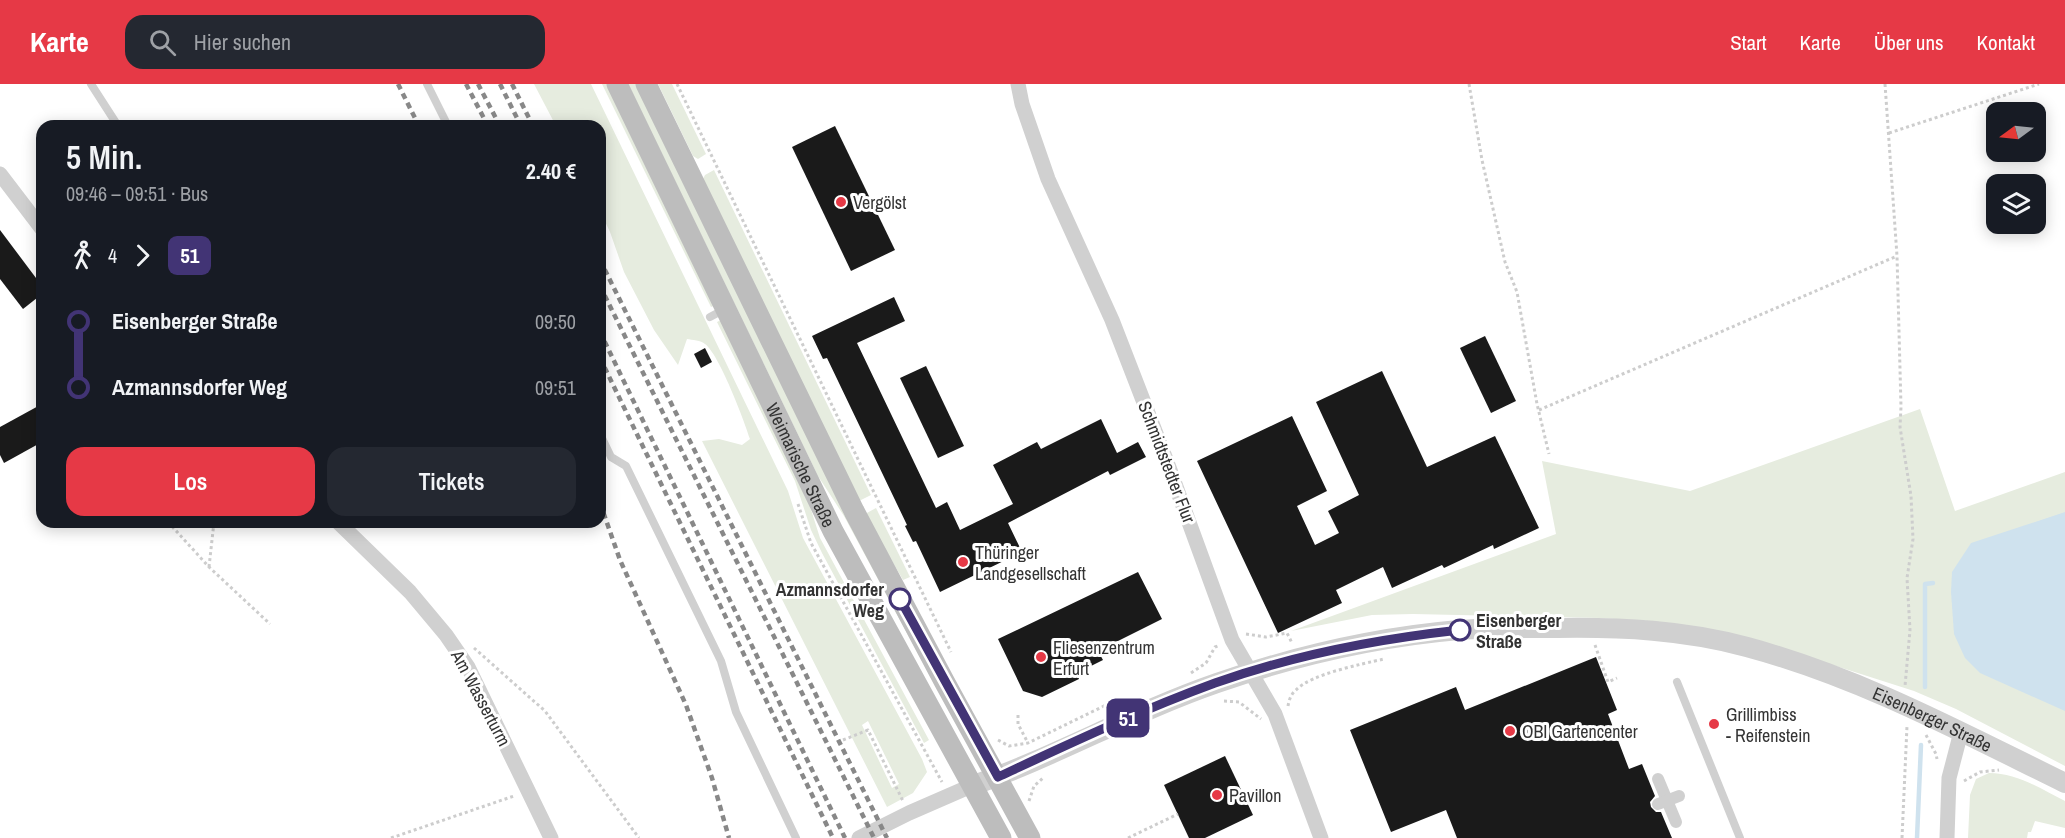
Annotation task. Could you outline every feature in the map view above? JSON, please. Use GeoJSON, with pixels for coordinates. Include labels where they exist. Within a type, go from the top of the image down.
{"type":"FeatureCollection","features":[{"type":"Feature","properties":{"kind":"main road","name":"Weimarische Straße"},"geometry":{"type":"LineString","coordinates":[[617,84],[718,313],[833,531],[1000,838]]}},
{"type":"Feature","properties":{"kind":"main road","name":"Weimarische Straße"},"geometry":{"type":"LineString","coordinates":[[646,84],[854,511],[944,681],[1005,773],[1030,838]]}},
{"type":"Feature","properties":{"kind":"street","name":"Schmidtstedter Flur"},"geometry":{"type":"LineString","coordinates":[[1018,84],[1022,104],[1048,179],[1112,320],[1232,640],[1275,714],[1322,838]]}},
{"type":"Feature","properties":{"kind":"street"},"geometry":{"type":"LineString","coordinates":[[0,174],[36,222]]}},
{"type":"Feature","properties":{"kind":"street","name":"Am Wasserturm"},"geometry":{"type":"LineString","coordinates":[[344,528],[410,591],[446,635],[468,667],[550,838]]}},
{"type":"Feature","properties":{"kind":"street","name":"Eisenberger Straße"},"geometry":{"type":"LineString","coordinates":[[971,786],[1151,708],[1216,683],[1363,643],[1421,634],[1480,629],[1610,627],[1689,635],[1745,646],[1802,664],[1901,703],[2065,783]]}},
{"type":"Feature","properties":{"kind":"street"},"geometry":{"type":"LineString","coordinates":[[1947,838],[1949,778],[1961,732]]}},
{"type":"Feature","properties":{"kind":"street"},"geometry":{"type":"LineString","coordinates":[[1658,778],[1676,822]]}},
{"type":"Feature","properties":{"kind":"street"},"geometry":{"type":"LineString","coordinates":[[859,838],[949,794],[971,786]]}},
{"type":"Feature","properties":{"kind":"lane"},"geometry":{"type":"LineString","coordinates":[[91,84],[114,120]]}},
{"type":"Feature","properties":{"kind":"lane"},"geometry":{"type":"LineString","coordinates":[[428,84],[445,120]]}},
{"type":"Feature","properties":{"kind":"lane"},"geometry":{"type":"LineString","coordinates":[[606,447],[611,457],[626,466],[721,661],[736,712],[796,838]]}},
{"type":"Feature","properties":{"kind":"lane"},"geometry":{"type":"LineString","coordinates":[[1677,682],[1740,838]]}},
{"type":"Feature","properties":{"kind":"path"},"geometry":{"type":"LineString","coordinates":[[677,84],[956,662]]}},
{"type":"Feature","properties":{"kind":"path"},"geometry":{"type":"LineString","coordinates":[[1468,84],[1505,262],[1517,291],[1549,454]]}},
{"type":"Feature","properties":{"kind":"path"},"geometry":{"type":"LineString","coordinates":[[1886,84],[1897,256],[1900,427],[1911,496],[1912,539],[1907,578],[1910,630],[1901,703]]}},
{"type":"Feature","properties":{"kind":"path"},"geometry":{"type":"LineString","coordinates":[[1889,133],[2039,84]]}},
{"type":"Feature","properties":{"kind":"path"},"geometry":{"type":"LineString","coordinates":[[1539,410],[1897,256]]}},
{"type":"Feature","properties":{"kind":"path"},"geometry":{"type":"LineString","coordinates":[[173,528],[209,567],[270,624]]}},
{"type":"Feature","properties":{"kind":"path"},"geometry":{"type":"LineString","coordinates":[[209,567],[213,528]]}},
{"type":"Feature","properties":{"kind":"path"},"geometry":{"type":"LineString","coordinates":[[1186,676],[1206,663],[1215,647],[1248,633],[1266,637],[1287,633]]}},
{"type":"Feature","properties":{"kind":"path"},"geometry":{"type":"LineString","coordinates":[[446,635],[477,650],[545,711],[639,838]]}},
{"type":"Feature","properties":{"kind":"path"},"geometry":{"type":"LineString","coordinates":[[1599,656],[1608,681],[1617,678]]}},
{"type":"Feature","properties":{"kind":"path"},"geometry":{"type":"LineString","coordinates":[[1215,702],[1224,700],[1239,702],[1259,720],[1287,709],[1296,689],[1308,681],[1385,659]]}},
{"type":"Feature","properties":{"kind":"path"},"geometry":{"type":"LineString","coordinates":[[1005,773],[996,740],[1009,746],[1028,743],[1106,705],[1126,700]]}},
{"type":"Feature","properties":{"kind":"path"},"geometry":{"type":"LineString","coordinates":[[1018,716],[1018,723],[1028,743]]}},
{"type":"Feature","properties":{"kind":"path"},"geometry":{"type":"LineString","coordinates":[[1902,838],[1906,724]]}},
{"type":"Feature","properties":{"kind":"path"},"geometry":{"type":"LineString","coordinates":[[843,740],[868,730],[909,813]]}},
{"type":"Feature","properties":{"kind":"path"},"geometry":{"type":"LineString","coordinates":[[1918,731],[1928,736],[1938,765]]}},
{"type":"Feature","properties":{"kind":"path"},"geometry":{"type":"LineString","coordinates":[[924,752],[949,794]]}},
{"type":"Feature","properties":{"kind":"path"},"geometry":{"type":"LineString","coordinates":[[1029,802],[1034,786],[1046,775]]}},
{"type":"Feature","properties":{"kind":"path"},"geometry":{"type":"LineString","coordinates":[[391,838],[528,791]]}},
{"type":"Feature","properties":{"kind":"path"},"geometry":{"type":"LineString","coordinates":[[1128,838],[1178,814]]}},
{"type":"Feature","properties":{"kind":"shaded area"},"geometry":{"type":"Polygon","coordinates":[[[534,84],[591,84],[788,491],[803,538],[922,759],[927,772],[913,793],[887,807],[702,441],[719,439],[742,445],[750,439],[724,373],[711,350],[696,340],[687,339],[678,365],[654,330],[624,272],[606,224],[606,120],[553,120],[534,84]],[[868,721],[862,725],[892,788],[899,784],[868,721]]]}},
{"type":"Feature","properties":{"kind":"shaded area"},"geometry":{"type":"Polygon","coordinates":[[[602,84],[609,84],[716,305],[711,307],[602,84]]]}},
{"type":"Feature","properties":{"kind":"shaded area"},"geometry":{"type":"Polygon","coordinates":[[[628,84],[639,84],[958,728],[844,516],[818,476],[628,84]]]}},
{"type":"Feature","properties":{"kind":"shaded area"},"geometry":{"type":"Polygon","coordinates":[[[658,84],[672,84],[706,154],[698,159],[693,156],[658,84]]]}},
{"type":"Feature","properties":{"kind":"shaded area"},"geometry":{"type":"Polygon","coordinates":[[[714,170],[871,495],[859,501],[703,179],[705,175],[714,170]]]}},
{"type":"Feature","properties":{"kind":"shaded area"},"geometry":{"type":"Polygon","coordinates":[[[723,319],[807,497],[820,538],[929,740],[924,743],[811,530],[795,481],[717,322],[723,319]]]}},
{"type":"Feature","properties":{"kind":"shaded area"},"geometry":{"type":"Polygon","coordinates":[[[1920,409],[1955,511],[2065,472],[2065,766],[1956,709],[1914,691],[1751,639],[1648,621],[1600,618],[1372,615],[1291,631],[1556,534],[1542,461],[1690,491],[1920,409]]]}},
{"type":"Feature","properties":{"kind":"shaded area"},"geometry":{"type":"Polygon","coordinates":[[[876,508],[910,577],[903,580],[865,514],[876,508]]]}},
{"type":"Feature","properties":{"kind":"shaded area"},"geometry":{"type":"Polygon","coordinates":[[[1989,773],[2019,779],[2065,801],[2065,828],[2035,821],[2027,838],[1968,838],[1970,795],[1976,779],[1989,773]]]}},
{"type":"Feature","properties":{"kind":"water"},"geometry":{"type":"Polygon","coordinates":[[[2065,512],[2065,711],[1980,673],[1965,658],[1954,634],[1951,592],[1952,572],[1971,543],[2065,512]]]}},
{"type":"Feature","properties":{"kind":"building"},"geometry":{"type":"Polygon","coordinates":[[[835,126],[895,250],[851,271],[792,147],[835,126]]]}},
{"type":"Feature","properties":{"kind":"building"},"geometry":{"type":"Polygon","coordinates":[[[0,230],[36,278],[36,299],[23,309],[0,279],[0,230]]]}},
{"type":"Feature","properties":{"kind":"building"},"geometry":{"type":"Polygon","coordinates":[[[894,297],[905,321],[857,343],[936,508],[947,502],[960,530],[1013,504],[993,465],[1037,442],[1041,449],[1101,419],[1117,453],[1138,442],[1146,457],[1110,475],[1108,471],[1008,523],[1022,552],[940,592],[916,541],[913,542],[905,526],[907,525],[827,358],[823,359],[812,336],[894,297]]]}},
{"type":"Feature","properties":{"kind":"building"},"geometry":{"type":"Polygon","coordinates":[[[1485,336],[1516,401],[1491,413],[1460,348],[1485,336]]]}},
{"type":"Feature","properties":{"kind":"building"},"geometry":{"type":"Polygon","coordinates":[[[705,348],[712,362],[701,368],[694,354],[705,348]]]}},
{"type":"Feature","properties":{"kind":"building"},"geometry":{"type":"Polygon","coordinates":[[[926,366],[964,446],[938,458],[900,378],[926,366]]]}},
{"type":"Feature","properties":{"kind":"building"},"geometry":{"type":"Polygon","coordinates":[[[1382,371],[1427,467],[1495,436],[1539,528],[1494,549],[1493,545],[1444,568],[1442,565],[1392,588],[1383,567],[1336,590],[1342,603],[1278,633],[1197,461],[1292,416],[1327,491],[1297,506],[1315,545],[1339,533],[1328,511],[1359,495],[1316,402],[1382,371]]]}},
{"type":"Feature","properties":{"kind":"building"},"geometry":{"type":"Polygon","coordinates":[[[36,407],[36,445],[4,463],[0,455],[0,427],[36,407]]]}},
{"type":"Feature","properties":{"kind":"building"},"geometry":{"type":"Polygon","coordinates":[[[1138,572],[1162,619],[1098,651],[1103,660],[1077,673],[1079,679],[1042,697],[1023,691],[998,639],[1138,572]]]}},
{"type":"Feature","properties":{"kind":"building"},"geometry":{"type":"Polygon","coordinates":[[[1596,657],[1617,710],[1608,714],[1629,769],[1642,764],[1655,796],[1650,802],[1651,807],[1656,812],[1661,812],[1672,838],[1457,838],[1446,810],[1391,832],[1350,730],[1456,687],[1465,710],[1596,657]]]}},
{"type":"Feature","properties":{"kind":"building"},"geometry":{"type":"Polygon","coordinates":[[[1225,756],[1253,815],[1205,838],[1189,838],[1164,785],[1225,756]]]}},
{"type":"Feature","properties":{"kind":"waterway"},"geometry":{"type":"LineString","coordinates":[[1925,687],[1925,584],[1933,583]]}},
{"type":"Feature","properties":{"kind":"waterway"},"geometry":{"type":"LineString","coordinates":[[1917,838],[1921,745]]}},
{"type":"Feature","properties":{"kind":"railway"},"geometry":{"type":"LineString","coordinates":[[398,84],[416,120]]}},
{"type":"Feature","properties":{"kind":"railway"},"geometry":{"type":"LineString","coordinates":[[466,84],[485,120]]}},
{"type":"Feature","properties":{"kind":"railway"},"geometry":{"type":"LineString","coordinates":[[478,84],[497,120]]}},
{"type":"Feature","properties":{"kind":"railway"},"geometry":{"type":"LineString","coordinates":[[500,84],[518,120]]}},
{"type":"Feature","properties":{"kind":"railway"},"geometry":{"type":"LineString","coordinates":[[512,84],[530,120]]}},
{"type":"Feature","properties":{"kind":"railway"},"geometry":{"type":"LineString","coordinates":[[606,272],[887,838]]}},
{"type":"Feature","properties":{"kind":"railway"},"geometry":{"type":"LineString","coordinates":[[606,298],[874,838]]}},
{"type":"Feature","properties":{"kind":"railway"},"geometry":{"type":"LineString","coordinates":[[606,344],[845,838]]}},
{"type":"Feature","properties":{"kind":"railway"},"geometry":{"type":"LineString","coordinates":[[606,370],[833,838]]}},
{"type":"Feature","properties":{"kind":"railway"},"geometry":{"type":"LineString","coordinates":[[606,520],[620,560],[686,705],[712,778],[729,838]]}},
{"type":"Feature","properties":{"kind":"bus line","name":"51"},"geometry":{"type":"LineString","coordinates":[[900,599],[998,777],[1151,708],[1216,683],[1363,643],[1460,630]]}},
{"type":"Feature","properties":{"kind":"place","name":"Vergölst"},"geometry":{"type":"Point","coordinates":[841,202]}},
{"type":"Feature","properties":{"kind":"place","name":"Thüringer Landgesellschaft"},"geometry":{"type":"Point","coordinates":[963,562]}},
{"type":"Feature","properties":{"kind":"place","name":"Azmannsdorfer Weg"},"geometry":{"type":"Point","coordinates":[900,599]}},
{"type":"Feature","properties":{"kind":"place","name":"Eisenberger Straße"},"geometry":{"type":"Point","coordinates":[1460,630]}},
{"type":"Feature","properties":{"kind":"place","name":"Fliesenzentrum Erfurt"},"geometry":{"type":"Point","coordinates":[1041,657]}},
{"type":"Feature","properties":{"kind":"place","name":"Grillimbiss - Reifenstein"},"geometry":{"type":"Point","coordinates":[1714,724]}},
{"type":"Feature","properties":{"kind":"place","name":"OBI Gartencenter"},"geometry":{"type":"Point","coordinates":[1510,731]}},
{"type":"Feature","properties":{"kind":"place","name":"Pavillon"},"geometry":{"type":"Point","coordinates":[1217,795]}}]}
